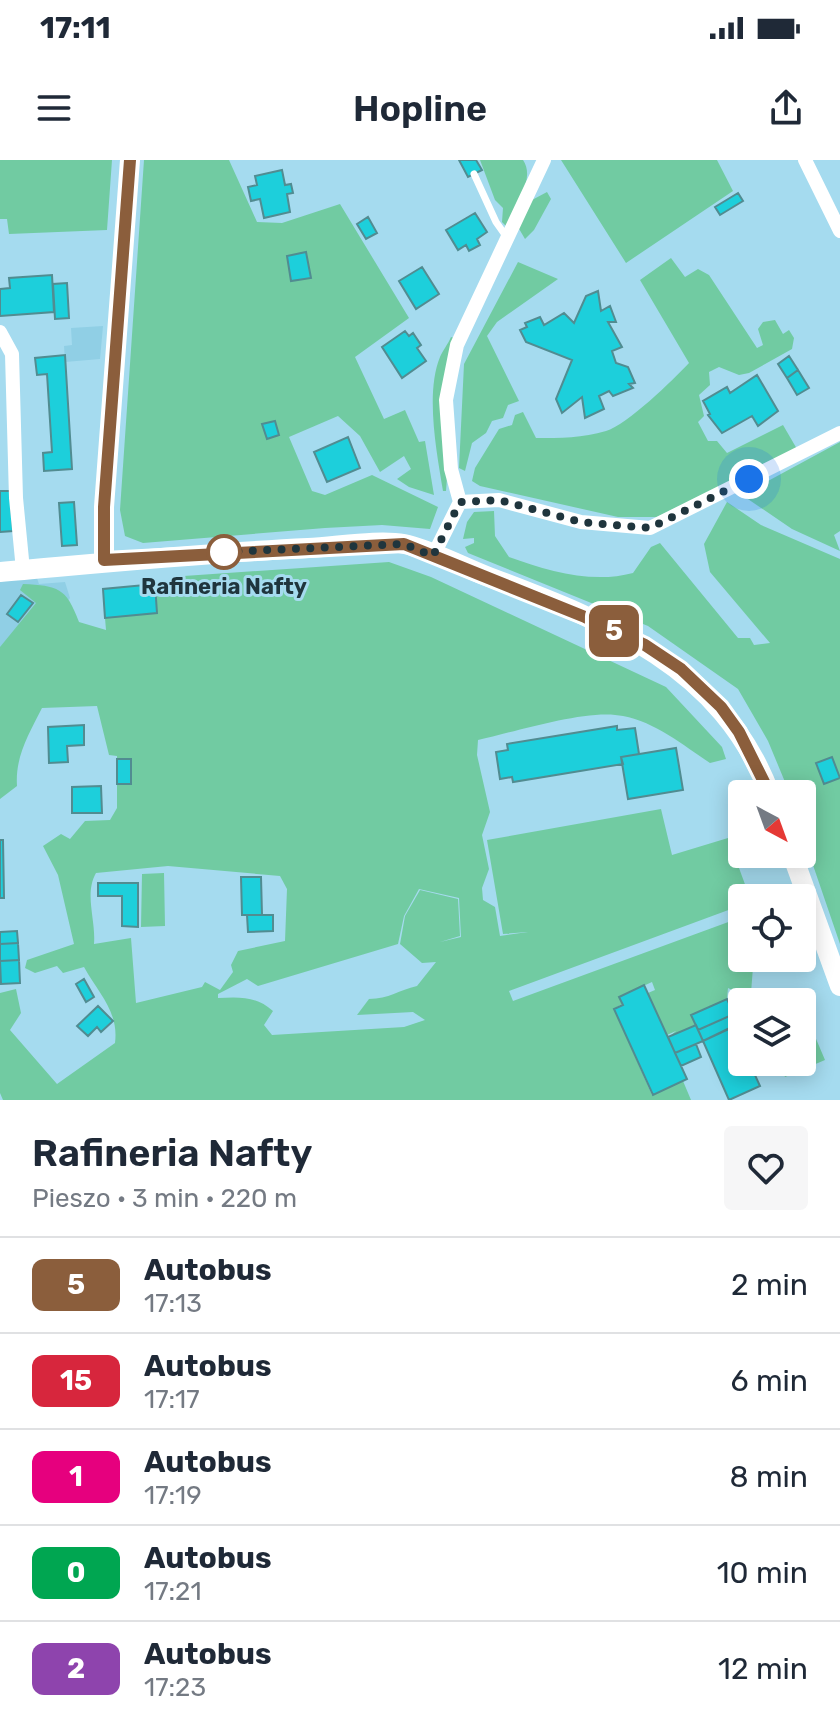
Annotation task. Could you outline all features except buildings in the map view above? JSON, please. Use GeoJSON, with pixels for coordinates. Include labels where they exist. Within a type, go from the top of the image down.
{"type":"FeatureCollection","features":[{"type":"Feature","properties":{"kind":"street"},"geometry":{"type":"LineString","coordinates":[[104,560],[105,492],[130,160]]}},
{"type":"Feature","properties":{"kind":"street"},"geometry":{"type":"LineString","coordinates":[[433,556],[460,502],[451,469],[446,400],[457,345],[544,160]]}},
{"type":"Feature","properties":{"kind":"street"},"geometry":{"type":"LineString","coordinates":[[805,160],[840,231]]}},
{"type":"Feature","properties":{"kind":"street"},"geometry":{"type":"LineString","coordinates":[[0,332],[12,354],[16,498],[23,570]]}},
{"type":"Feature","properties":{"kind":"street"},"geometry":{"type":"LineString","coordinates":[[460,502],[499,500],[581,522],[650,528],[840,433]]}},
{"type":"Feature","properties":{"kind":"street"},"geometry":{"type":"LineString","coordinates":[[0,572],[104,560],[404,544],[585,617],[645,645],[681,669],[721,707],[739,732],[763,780]]}},
{"type":"Feature","properties":{"kind":"street"},"geometry":{"type":"LineString","coordinates":[[797,868],[840,986]]}},
{"type":"Feature","properties":{"kind":"lane"},"geometry":{"type":"LineString","coordinates":[[474,174],[496,222],[509,239]]}},
{"type":"Feature","properties":{"kind":"shaded area"},"geometry":{"type":"Polygon","coordinates":[[[103,326],[100,359],[65,362],[64,346],[72,345],[71,328],[103,326]]]}},
{"type":"Feature","properties":{"kind":"shaded area"},"geometry":{"type":"Polygon","coordinates":[[[37,578],[39,584],[65,582],[70,598],[12,676],[0,719],[0,581],[37,578]]]}},
{"type":"Feature","properties":{"kind":"green space"},"geometry":{"type":"Polygon","coordinates":[[[0,160],[112,160],[107,230],[9,234],[7,219],[0,219],[0,160]]]}},
{"type":"Feature","properties":{"kind":"green space"},"geometry":{"type":"Polygon","coordinates":[[[144,160],[229,160],[257,222],[282,223],[340,204],[409,318],[355,357],[384,419],[405,410],[419,442],[425,441],[434,495],[409,487],[397,479],[411,469],[404,456],[380,472],[360,436],[338,416],[289,437],[312,491],[325,495],[372,475],[438,507],[430,529],[382,525],[143,543],[125,536],[120,510],[144,160]]]}},
{"type":"Feature","properties":{"kind":"green space"},"geometry":{"type":"Polygon","coordinates":[[[480,160],[523,160],[526,184],[506,226],[502,222],[503,208],[495,200],[480,160]]]}},
{"type":"Feature","properties":{"kind":"green space"},"geometry":{"type":"Polygon","coordinates":[[[561,160],[717,160],[733,191],[626,263],[561,160]]]}},
{"type":"Feature","properties":{"kind":"green space"},"geometry":{"type":"Polygon","coordinates":[[[547,192],[551,199],[534,230],[525,239],[518,227],[532,200],[547,192]]]}},
{"type":"Feature","properties":{"kind":"green space"},"geometry":{"type":"Polygon","coordinates":[[[671,258],[685,277],[698,269],[709,275],[757,348],[763,345],[758,329],[763,322],[775,320],[783,334],[789,330],[794,338],[792,349],[749,373],[739,375],[719,367],[709,372],[710,385],[699,395],[704,416],[698,422],[708,441],[717,441],[727,453],[783,425],[797,449],[657,517],[618,517],[480,486],[472,481],[475,468],[499,429],[512,425],[515,415],[523,412],[536,438],[563,438],[606,431],[637,411],[689,363],[640,280],[671,258]]]}},
{"type":"Feature","properties":{"kind":"green space"},"geometry":{"type":"Polygon","coordinates":[[[518,262],[558,279],[497,322],[487,336],[519,401],[508,405],[503,418],[492,421],[486,433],[472,443],[465,471],[459,468],[464,364],[518,262]]]}},
{"type":"Feature","properties":{"kind":"green space"},"geometry":{"type":"Polygon","coordinates":[[[451,337],[457,339],[446,491],[443,491],[434,424],[433,388],[440,357],[451,337]]]}},
{"type":"Feature","properties":{"kind":"green space"},"geometry":{"type":"Polygon","coordinates":[[[840,442],[840,531],[834,535],[840,551],[792,529],[742,495],[840,442]]]}},
{"type":"Feature","properties":{"kind":"green space"},"geometry":{"type":"Polygon","coordinates":[[[727,502],[761,525],[840,559],[840,944],[814,868],[816,780],[784,780],[768,741],[738,689],[648,626],[468,553],[465,547],[474,543],[474,538],[463,539],[467,522],[474,512],[494,511],[495,536],[509,557],[555,571],[602,577],[633,573],[651,547],[660,543],[738,638],[750,638],[754,645],[770,643],[710,572],[704,544],[727,502]]]}},
{"type":"Feature","properties":{"kind":"green space"},"geometry":{"type":"Polygon","coordinates":[[[389,562],[431,577],[666,687],[722,747],[726,759],[710,763],[646,723],[608,714],[571,718],[478,740],[477,755],[490,812],[482,835],[489,869],[482,888],[483,900],[495,907],[500,936],[528,932],[503,934],[487,840],[661,809],[672,855],[728,838],[728,868],[739,868],[745,884],[728,884],[728,910],[509,991],[513,1001],[728,922],[728,972],[753,972],[751,988],[728,988],[727,999],[691,1015],[696,1025],[670,1036],[676,1031],[667,1035],[648,993],[655,990],[652,982],[619,997],[622,1004],[614,1009],[652,1095],[683,1081],[691,1100],[3,1100],[0,1093],[0,993],[16,989],[21,1013],[10,1030],[57,1084],[115,1043],[111,1012],[84,967],[63,973],[57,966],[35,973],[25,968],[27,960],[74,944],[58,875],[43,846],[61,834],[70,839],[85,821],[110,820],[117,808],[117,756],[109,755],[97,706],[42,708],[21,755],[17,786],[0,799],[0,647],[36,603],[20,590],[23,584],[59,591],[70,602],[79,622],[106,630],[105,618],[157,613],[155,586],[184,576],[389,562]],[[168,866],[96,873],[91,890],[94,944],[131,938],[136,1003],[202,987],[205,982],[220,990],[233,972],[231,965],[238,951],[285,941],[287,889],[280,876],[168,866]],[[419,889],[404,916],[398,944],[258,986],[247,979],[218,994],[218,998],[247,998],[267,1006],[273,1011],[264,1025],[272,1035],[404,1027],[425,1020],[413,1012],[357,1015],[369,999],[382,998],[417,986],[436,962],[422,963],[400,944],[405,916],[420,890],[458,899],[460,936],[440,942],[461,937],[459,898],[419,889]]]}},
{"type":"Feature","properties":{"kind":"green space"},"geometry":{"type":"Polygon","coordinates":[[[164,873],[165,926],[141,927],[142,874],[164,873]]]}},
{"type":"Feature","properties":{"kind":"green space"},"geometry":{"type":"Polygon","coordinates":[[[816,1039],[825,1060],[816,1064],[816,1039]]]}},
{"type":"Feature","properties":{"kind":"bus line","name":"5"},"geometry":{"type":"LineString","coordinates":[[130,160],[104,507],[104,560],[404,544],[504,583],[645,645],[681,669],[721,707],[739,732],[764,780]]}},
{"type":"Feature","properties":{"kind":"place","name":"Rafineria Nafty"},"geometry":{"type":"Point","coordinates":[224,552]}},
{"type":"Feature","properties":{"kind":"route"},"geometry":{"type":"LineString","coordinates":[[224,552],[404,544],[433,556],[460,502],[499,500],[581,522],[650,528],[749,479]]}}]}
